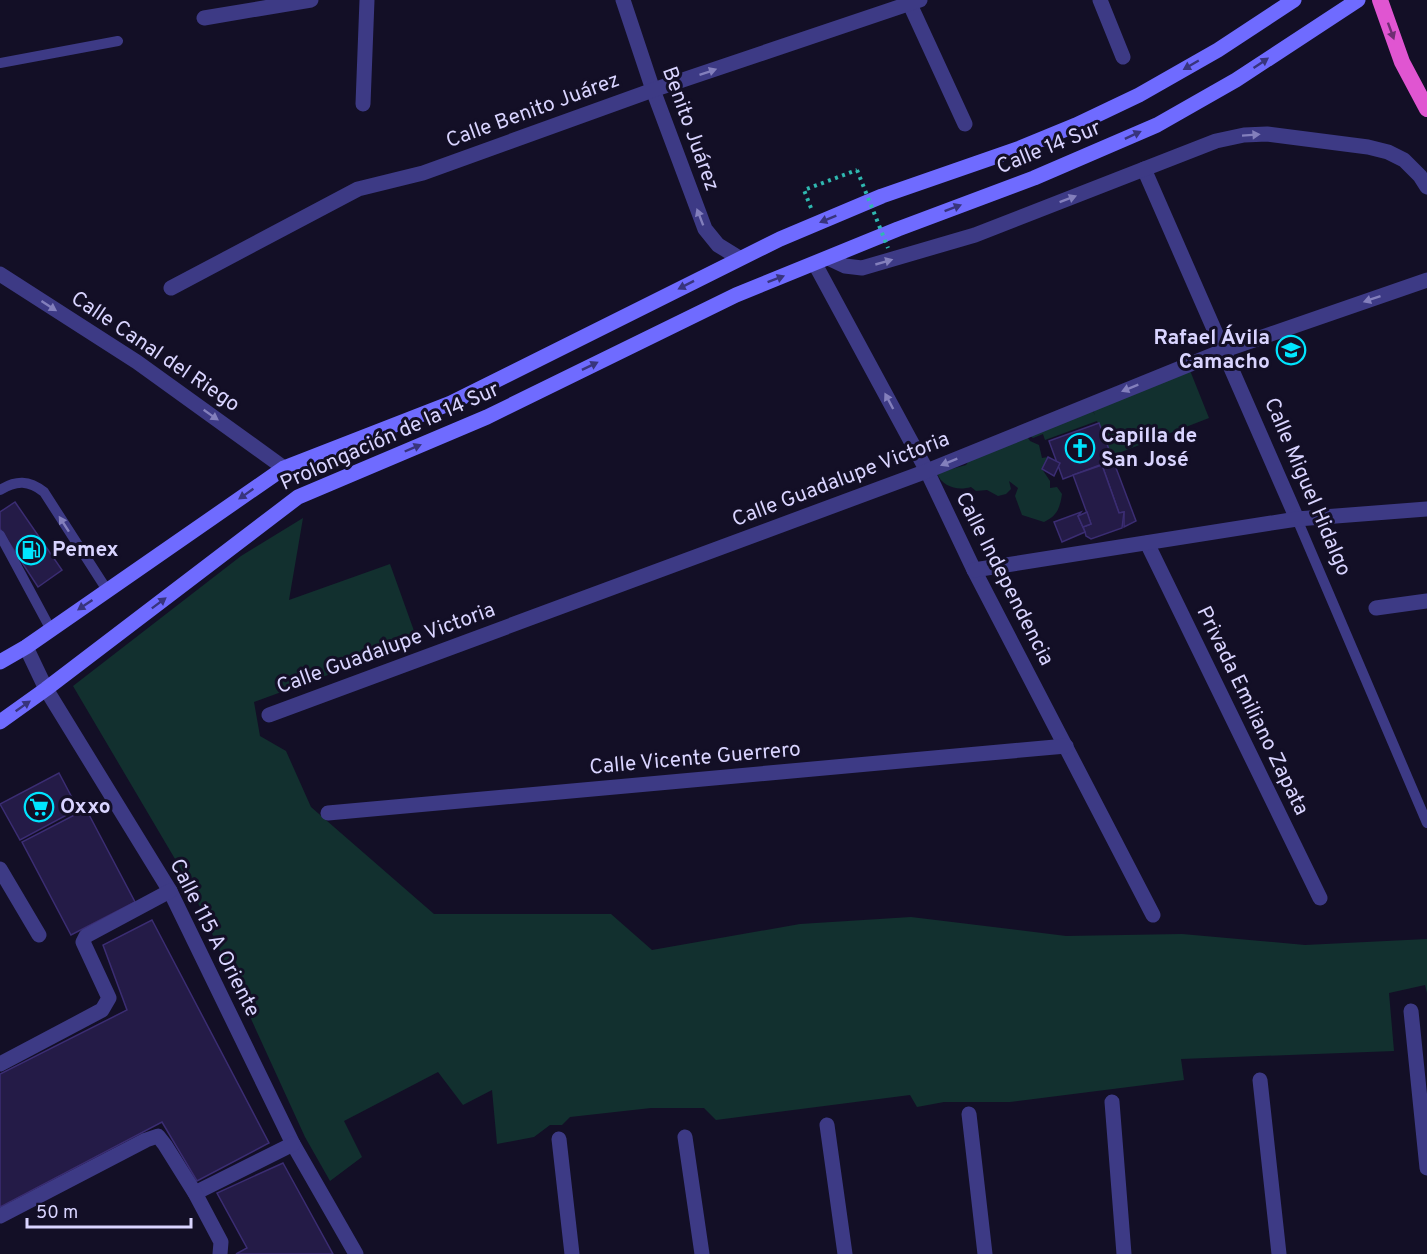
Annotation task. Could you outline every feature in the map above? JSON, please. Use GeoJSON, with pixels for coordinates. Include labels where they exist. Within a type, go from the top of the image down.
{"type":"FeatureCollection","features":[{"type":"Feature","properties":{"kind":"highway"},"geometry":{"type":"LineString","coordinates":[[1380,0],[1402,62],[1427,109]]}},
{"type":"Feature","properties":{"kind":"main road","name":"Calle 14 Sur"},"geometry":{"type":"LineString","coordinates":[[739,258],[882,196],[1020,148],[1076,125],[1129,100],[1218,50],[1294,0]]}},
{"type":"Feature","properties":{"kind":"main road","name":"Calle 14 Sur"},"geometry":{"type":"LineString","coordinates":[[736,295],[898,229],[1034,178],[1156,124],[1236,80],[1358,0]]}},
{"type":"Feature","properties":{"kind":"main road","name":"Prolongación de la 14 Sur"},"geometry":{"type":"LineString","coordinates":[[0,662],[26,647],[50,628],[284,468],[451,403],[739,258]]}},
{"type":"Feature","properties":{"kind":"main road","name":"Prolongación de la 14 Sur"},"geometry":{"type":"LineString","coordinates":[[0,722],[298,496],[487,417],[736,295]]}},
{"type":"Feature","properties":{"kind":"street"},"geometry":{"type":"LineString","coordinates":[[204,18],[311,0]]}},
{"type":"Feature","properties":{"kind":"street"},"geometry":{"type":"LineString","coordinates":[[363,104],[367,0]]}},
{"type":"Feature","properties":{"kind":"street","name":"Benito Juárez"},"geometry":{"type":"LineString","coordinates":[[623,0],[653,90],[705,229],[718,245],[739,258]]}},
{"type":"Feature","properties":{"kind":"street"},"geometry":{"type":"LineString","coordinates":[[1100,0],[1123,57]]}},
{"type":"Feature","properties":{"kind":"street"},"geometry":{"type":"LineString","coordinates":[[912,1],[965,124]]}},
{"type":"Feature","properties":{"kind":"street","name":"Calle Benito Juárez"},"geometry":{"type":"LineString","coordinates":[[171,288],[358,189],[423,173],[653,90],[912,1]]}},
{"type":"Feature","properties":{"kind":"street"},"geometry":{"type":"LineString","coordinates":[[822,261],[862,268],[975,235],[1216,141],[1244,135],[1267,134],[1368,147],[1388,152],[1404,160],[1420,176],[1427,187]]}},
{"type":"Feature","properties":{"kind":"street","name":"Calle Miguel Hidalgo"},"geometry":{"type":"LineString","coordinates":[[1144,169],[1297,519]]}},
{"type":"Feature","properties":{"kind":"street","name":"Calle Independencia"},"geometry":{"type":"LineString","coordinates":[[822,261],[974,570],[1153,915]]}},
{"type":"Feature","properties":{"kind":"street","name":"Calle Canal del Riego"},"geometry":{"type":"LineString","coordinates":[[0,274],[136,362],[284,468]]}},
{"type":"Feature","properties":{"kind":"street","name":"Calle Guadalupe Victoria"},"geometry":{"type":"LineString","coordinates":[[269,715],[927,471],[1225,350],[1427,280]]}},
{"type":"Feature","properties":{"kind":"street"},"geometry":{"type":"LineString","coordinates":[[974,570],[1297,519],[1427,509]]}},
{"type":"Feature","properties":{"kind":"street","name":"Privada Emiliano Zapata"},"geometry":{"type":"LineString","coordinates":[[1147,543],[1320,898]]}},
{"type":"Feature","properties":{"kind":"street"},"geometry":{"type":"LineString","coordinates":[[1376,608],[1427,601]]}},
{"type":"Feature","properties":{"kind":"street","name":"Calle 115 A Oriente"},"geometry":{"type":"LineString","coordinates":[[26,647],[46,689],[170,891],[293,1144],[356,1254]]}},
{"type":"Feature","properties":{"kind":"street","name":"Calle Vicente Guerrero"},"geometry":{"type":"LineString","coordinates":[[328,813],[1066,746]]}},
{"type":"Feature","properties":{"kind":"street"},"geometry":{"type":"LineString","coordinates":[[0,869],[39,935]]}},
{"type":"Feature","properties":{"kind":"street"},"geometry":{"type":"LineString","coordinates":[[0,1064],[102,1010],[109,998],[83,942],[86,936],[170,891]]}},
{"type":"Feature","properties":{"kind":"street"},"geometry":{"type":"LineString","coordinates":[[1411,1011],[1427,1168]]}},
{"type":"Feature","properties":{"kind":"street"},"geometry":{"type":"LineString","coordinates":[[1260,1080],[1278,1254]]}},
{"type":"Feature","properties":{"kind":"street"},"geometry":{"type":"LineString","coordinates":[[1112,1102],[1124,1254]]}},
{"type":"Feature","properties":{"kind":"street"},"geometry":{"type":"LineString","coordinates":[[969,1114],[985,1254]]}},
{"type":"Feature","properties":{"kind":"street"},"geometry":{"type":"LineString","coordinates":[[827,1125],[845,1254]]}},
{"type":"Feature","properties":{"kind":"street"},"geometry":{"type":"LineString","coordinates":[[0,1216],[146,1140],[158,1136],[195,1193],[221,1242],[220,1254]]}},
{"type":"Feature","properties":{"kind":"street"},"geometry":{"type":"LineString","coordinates":[[685,1137],[702,1254]]}},
{"type":"Feature","properties":{"kind":"street"},"geometry":{"type":"LineString","coordinates":[[559,1139],[572,1254]]}},
{"type":"Feature","properties":{"kind":"street"},"geometry":{"type":"LineString","coordinates":[[195,1193],[293,1144]]}},
{"type":"Feature","properties":{"kind":"lane"},"geometry":{"type":"LineString","coordinates":[[0,63],[118,41]]}},
{"type":"Feature","properties":{"kind":"lane"},"geometry":{"type":"LineString","coordinates":[[0,490],[9,484],[23,482],[34,484],[44,492],[107,591]]}},
{"type":"Feature","properties":{"kind":"lane","name":"Calle Miguel Hidalgo"},"geometry":{"type":"LineString","coordinates":[[1297,519],[1427,823]]}},
{"type":"Feature","properties":{"kind":"lane"},"geometry":{"type":"LineString","coordinates":[[0,535],[50,628]]}},
{"type":"Feature","properties":{"kind":"path"},"geometry":{"type":"LineString","coordinates":[[804,190],[857,170],[888,248]]}},
{"type":"Feature","properties":{"kind":"green space"},"geometry":{"type":"Polygon","coordinates":[[[1189,368],[1209,418],[1111,456],[1097,421],[1045,440],[1043,434],[1033,438],[1027,433],[1089,405],[1095,415],[1091,406],[1189,368]]]}},
{"type":"Feature","properties":{"kind":"green space"},"geometry":{"type":"Polygon","coordinates":[[[1027,436],[1030,441],[1039,445],[1042,458],[1048,457],[1042,469],[1050,481],[1050,488],[1057,487],[1062,494],[1057,511],[1044,522],[1022,515],[1015,496],[1018,488],[1009,481],[1011,489],[1006,494],[998,496],[987,490],[976,491],[971,487],[951,487],[939,478],[937,473],[966,465],[973,455],[1027,436]]]}},
{"type":"Feature","properties":{"kind":"green space"},"geometry":{"type":"Polygon","coordinates":[[[303,518],[289,600],[390,564],[418,642],[254,702],[260,736],[286,751],[311,807],[434,914],[611,914],[652,950],[800,924],[911,917],[1066,936],[1182,934],[1305,945],[1427,939],[1427,993],[1425,985],[1389,993],[1394,1051],[1181,1059],[1184,1080],[1010,1102],[944,1102],[917,1107],[910,1095],[716,1120],[704,1108],[651,1108],[570,1117],[562,1125],[550,1125],[534,1137],[497,1144],[492,1090],[463,1105],[438,1072],[344,1121],[362,1157],[330,1181],[305,1137],[188,881],[73,686],[241,556],[303,518]]]}},
{"type":"Feature","properties":{"kind":"building","name":"Capilla de San José"},"geometry":{"type":"Polygon","coordinates":[[[1099,423],[1113,460],[1063,479],[1049,441],[1099,423]]]}},
{"type":"Feature","properties":{"kind":"building"},"geometry":{"type":"Polygon","coordinates":[[[1048,457],[1060,463],[1054,476],[1042,469],[1048,457]]]}},
{"type":"Feature","properties":{"kind":"building"},"geometry":{"type":"Polygon","coordinates":[[[1113,460],[1136,521],[1124,527],[1124,512],[1119,513],[1102,465],[1113,460]]]}},
{"type":"Feature","properties":{"kind":"building"},"geometry":{"type":"Polygon","coordinates":[[[1102,465],[1119,513],[1124,512],[1122,528],[1091,539],[1086,536],[1083,527],[1091,524],[1073,475],[1102,465]]]}},
{"type":"Feature","properties":{"kind":"building","name":"Pemex"},"geometry":{"type":"Polygon","coordinates":[[[15,502],[62,570],[38,587],[0,529],[0,512],[15,502]]]}},
{"type":"Feature","properties":{"kind":"building"},"geometry":{"type":"Polygon","coordinates":[[[1081,512],[1078,516],[1085,532],[1062,542],[1054,522],[1081,512]]]}},
{"type":"Feature","properties":{"kind":"building"},"geometry":{"type":"Polygon","coordinates":[[[1087,512],[1091,524],[1083,527],[1078,516],[1087,512]]]}},
{"type":"Feature","properties":{"kind":"building","name":"Oxxo"},"geometry":{"type":"Polygon","coordinates":[[[59,773],[78,809],[20,840],[0,804],[59,773]]]}},
{"type":"Feature","properties":{"kind":"building"},"geometry":{"type":"Polygon","coordinates":[[[86,809],[135,902],[71,935],[22,842],[86,809]]]}},
{"type":"Feature","properties":{"kind":"building"},"geometry":{"type":"Polygon","coordinates":[[[152,920],[269,1143],[197,1181],[162,1122],[0,1207],[0,1074],[127,1010],[103,945],[152,920]]]}},
{"type":"Feature","properties":{"kind":"building"},"geometry":{"type":"Polygon","coordinates":[[[283,1163],[333,1254],[236,1254],[247,1248],[217,1193],[283,1163]]]}},
{"type":"Feature","properties":{"kind":"place","name":"Rafael Ávila Camacho"},"geometry":{"type":"Point","coordinates":[1291,350]}},
{"type":"Feature","properties":{"kind":"place","name":"Capilla de San José"},"geometry":{"type":"Point","coordinates":[1080,448]}},
{"type":"Feature","properties":{"kind":"place","name":"Pemex"},"geometry":{"type":"Point","coordinates":[31,550]}},
{"type":"Feature","properties":{"kind":"place","name":"Oxxo"},"geometry":{"type":"Point","coordinates":[39,807]}}]}
